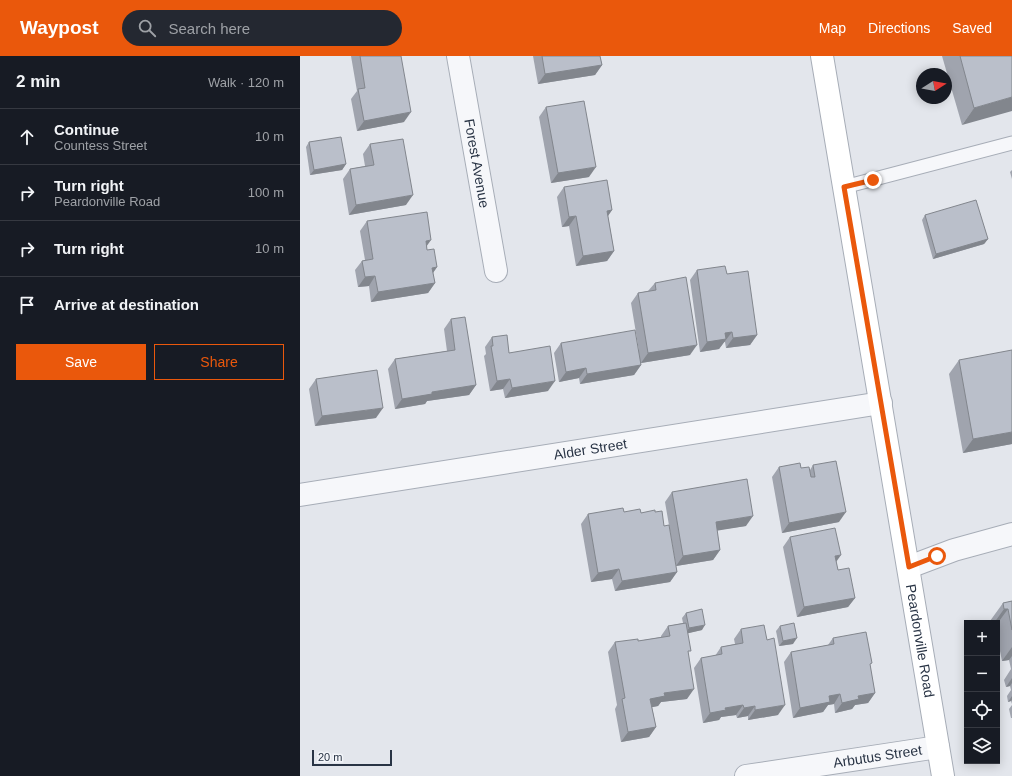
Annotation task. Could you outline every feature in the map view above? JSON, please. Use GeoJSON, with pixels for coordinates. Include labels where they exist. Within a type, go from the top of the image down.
{"type":"FeatureCollection","features":[{"type":"Feature","properties":{"kind":"main road","name":"Peardonville Road"},"geometry":{"type":"LineString","coordinates":[[822,56],[943,776]]}},
{"type":"Feature","properties":{"kind":"street","name":"Forest Avenue"},"geometry":{"type":"LineString","coordinates":[[458,56],[496,271]]}},
{"type":"Feature","properties":{"kind":"street","name":"Alder Street"},"geometry":{"type":"LineString","coordinates":[[300,495],[881,402]]}},
{"type":"Feature","properties":{"kind":"street"},"geometry":{"type":"LineString","coordinates":[[909,567],[954,550],[1012,534]]}},
{"type":"Feature","properties":{"kind":"street","name":"Arbutus Street"},"geometry":{"type":"LineString","coordinates":[[746,776],[938,747]]}},
{"type":"Feature","properties":{"kind":"lane"},"geometry":{"type":"LineString","coordinates":[[844,187],[1012,143]]}},
{"type":"Feature","properties":{"kind":"building"},"geometry":{"type":"Polygon","coordinates":[[[360,56],[401,56],[411,112],[364,121],[358,89],[365,88],[360,56]]]}},
{"type":"Feature","properties":{"kind":"building"},"geometry":{"type":"Polygon","coordinates":[[[542,56],[600,56],[602,65],[545,74],[542,56]]]}},
{"type":"Feature","properties":{"kind":"building"},"geometry":{"type":"Polygon","coordinates":[[[960,56],[1012,56],[1012,97],[974,108],[960,56]]]}},
{"type":"Feature","properties":{"kind":"building"},"geometry":{"type":"Polygon","coordinates":[[[584,101],[596,167],[558,173],[546,107],[584,101]]]}},
{"type":"Feature","properties":{"kind":"building"},"geometry":{"type":"Polygon","coordinates":[[[341,137],[346,164],[314,170],[309,142],[341,137]]]}},
{"type":"Feature","properties":{"kind":"building"},"geometry":{"type":"Polygon","coordinates":[[[403,139],[413,195],[356,205],[350,169],[374,165],[370,144],[403,139]]]}},
{"type":"Feature","properties":{"kind":"building"},"geometry":{"type":"Polygon","coordinates":[[[607,180],[612,210],[607,211],[614,251],[583,256],[576,216],[569,217],[564,187],[607,180]]]}},
{"type":"Feature","properties":{"kind":"building"},"geometry":{"type":"Polygon","coordinates":[[[976,200],[988,239],[936,254],[925,215],[976,200]]]}},
{"type":"Feature","properties":{"kind":"building"},"geometry":{"type":"Polygon","coordinates":[[[427,212],[431,240],[426,241],[427,250],[434,249],[437,267],[432,268],[435,283],[378,292],[375,276],[365,277],[362,261],[373,259],[367,221],[427,212]]]}},
{"type":"Feature","properties":{"kind":"building"},"geometry":{"type":"Polygon","coordinates":[[[725,266],[727,274],[748,271],[757,335],[733,338],[732,332],[725,333],[726,339],[707,342],[697,270],[725,266]]]}},
{"type":"Feature","properties":{"kind":"building"},"geometry":{"type":"Polygon","coordinates":[[[686,277],[697,345],[648,353],[638,293],[656,290],[655,283],[686,277]]]}},
{"type":"Feature","properties":{"kind":"building"},"geometry":{"type":"Polygon","coordinates":[[[465,317],[476,385],[432,392],[432,394],[402,399],[395,359],[455,350],[451,319],[465,317]]]}},
{"type":"Feature","properties":{"kind":"building"},"geometry":{"type":"Polygon","coordinates":[[[635,330],[641,365],[587,374],[586,368],[566,372],[561,343],[635,330]]]}},
{"type":"Feature","properties":{"kind":"building"},"geometry":{"type":"Polygon","coordinates":[[[507,335],[509,353],[550,346],[555,381],[512,388],[510,379],[497,381],[491,346],[493,346],[492,337],[507,335]]]}},
{"type":"Feature","properties":{"kind":"building"},"geometry":{"type":"Polygon","coordinates":[[[1012,350],[1012,432],[973,439],[959,360],[1012,350]]]}},
{"type":"Feature","properties":{"kind":"building"},"geometry":{"type":"Polygon","coordinates":[[[377,370],[383,408],[322,416],[316,379],[377,370]]]}},
{"type":"Feature","properties":{"kind":"building"},"geometry":{"type":"Polygon","coordinates":[[[836,461],[846,512],[789,523],[779,467],[800,463],[801,468],[809,467],[811,477],[815,477],[813,465],[836,461]]]}},
{"type":"Feature","properties":{"kind":"building"},"geometry":{"type":"Polygon","coordinates":[[[747,479],[753,516],[716,522],[720,550],[683,556],[672,492],[747,479]]]}},
{"type":"Feature","properties":{"kind":"building"},"geometry":{"type":"Polygon","coordinates":[[[623,508],[624,512],[640,509],[641,513],[655,510],[655,512],[662,511],[664,526],[669,525],[677,572],[622,581],[619,569],[598,573],[588,514],[623,508]]]}},
{"type":"Feature","properties":{"kind":"building"},"geometry":{"type":"Polygon","coordinates":[[[835,528],[841,555],[835,556],[838,570],[849,568],[855,598],[804,607],[790,537],[835,528]]]}},
{"type":"Feature","properties":{"kind":"building"},"geometry":{"type":"Polygon","coordinates":[[[1012,601],[1012,630],[1008,609],[1004,609],[1003,603],[1012,601]]]}},
{"type":"Feature","properties":{"kind":"building"},"geometry":{"type":"Polygon","coordinates":[[[702,609],[705,625],[689,628],[686,613],[702,609]]]}},
{"type":"Feature","properties":{"kind":"building"},"geometry":{"type":"Polygon","coordinates":[[[686,623],[691,651],[688,651],[694,689],[664,693],[665,696],[650,699],[656,727],[628,732],[622,699],[625,698],[615,642],[638,639],[638,641],[670,636],[668,626],[686,623]]]}},
{"type":"Feature","properties":{"kind":"building"},"geometry":{"type":"Polygon","coordinates":[[[794,623],[797,638],[783,641],[780,626],[794,623]]]}},
{"type":"Feature","properties":{"kind":"building"},"geometry":{"type":"Polygon","coordinates":[[[764,625],[767,640],[774,638],[785,705],[755,710],[755,706],[744,708],[743,705],[725,708],[726,710],[710,713],[701,658],[722,654],[721,647],[743,643],[741,629],[764,625]]]}},
{"type":"Feature","properties":{"kind":"building"},"geometry":{"type":"Polygon","coordinates":[[[866,632],[872,663],[870,664],[875,693],[858,696],[859,699],[842,703],[840,694],[829,696],[830,702],[800,708],[791,652],[834,644],[833,638],[866,632]]]}},
{"type":"Feature","properties":{"kind":"route"},"geometry":{"type":"LineString","coordinates":[[873,180],[844,187],[909,567],[937,556]]}}]}
